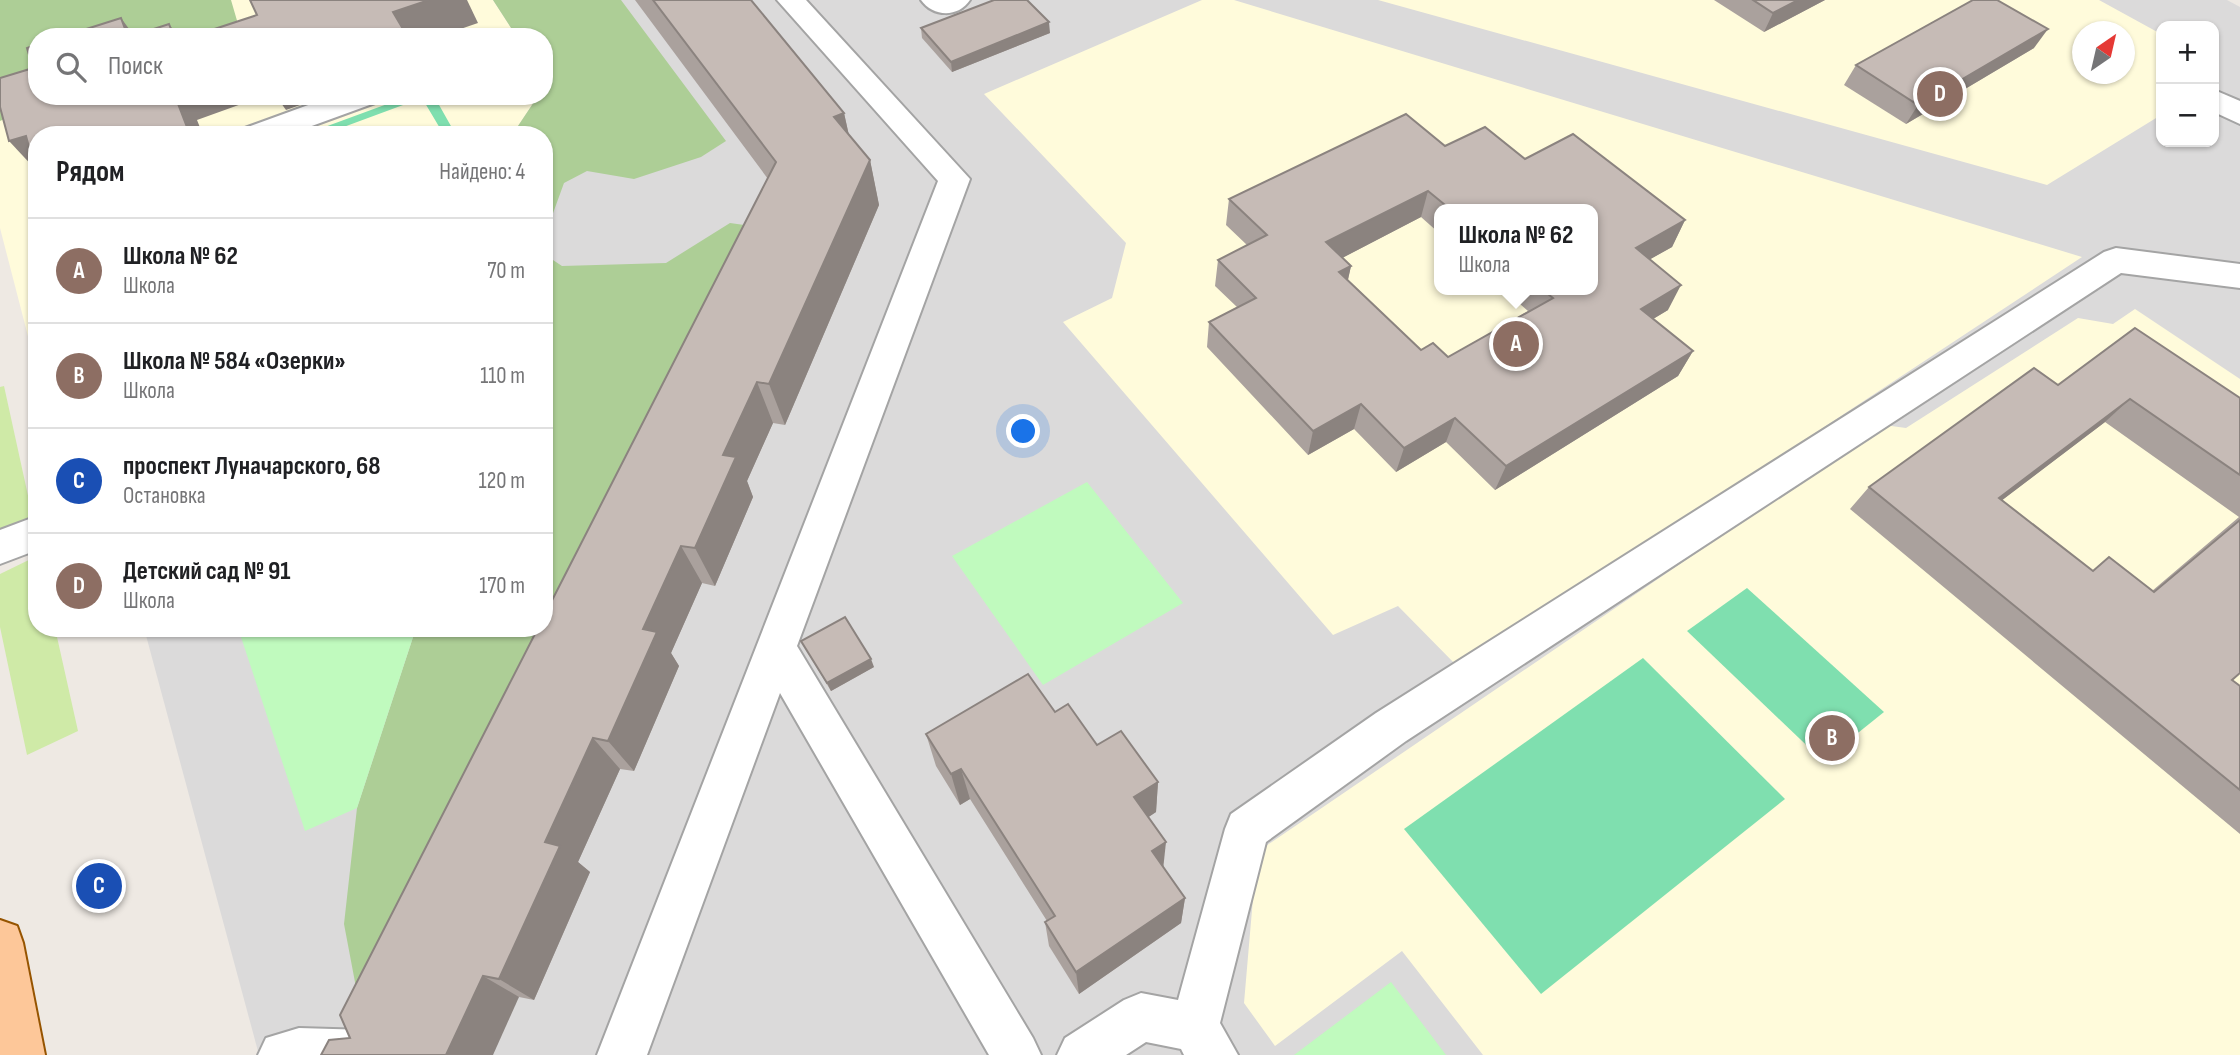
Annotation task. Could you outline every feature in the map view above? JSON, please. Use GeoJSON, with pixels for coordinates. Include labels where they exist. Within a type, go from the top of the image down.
{"type":"FeatureCollection","features":[{"type":"Feature","properties":{"kind":"main road"},"geometry":{"type":"LineString","coordinates":[[0,943],[20,1055]]}},
{"type":"Feature","properties":{"kind":"lane"},"geometry":{"type":"LineString","coordinates":[[622,1055],[954,179],[791,0]]}},
{"type":"Feature","properties":{"kind":"lane"},"geometry":{"type":"LineString","coordinates":[[935,0],[941,6],[956,0]]}},
{"type":"Feature","properties":{"kind":"lane"},"geometry":{"type":"LineString","coordinates":[[281,126],[339,105]]}},
{"type":"Feature","properties":{"kind":"lane"},"geometry":{"type":"LineString","coordinates":[[1082,1055],[1141,1017],[1204,1041],[1247,829],[1391,727],[2116,260],[2240,276]]}},
{"type":"Feature","properties":{"kind":"lane"},"geometry":{"type":"LineString","coordinates":[[0,548],[28,536]]}},
{"type":"Feature","properties":{"kind":"lane"},"geometry":{"type":"LineString","coordinates":[[776,648],[1016,1055]]}},
{"type":"Feature","properties":{"kind":"lane"},"geometry":{"type":"LineString","coordinates":[[283,1055],[299,1052],[367,1055]]}},
{"type":"Feature","properties":{"kind":"shaded area"},"geometry":{"type":"Polygon","coordinates":[[[0,0],[2227,0],[2240,7],[2240,1055],[259,1055],[146,637],[553,637],[553,126],[35,126],[29,105],[553,105],[553,28],[28,28],[28,102],[0,0]]]}},
{"type":"Feature","properties":{"kind":"shaded area"},"geometry":{"type":"Polygon","coordinates":[[[0,0],[493,0],[511,28],[28,28],[28,105],[532,105],[518,126],[28,126],[28,336],[0,228],[0,0]]]}},
{"type":"Feature","properties":{"kind":"shaded area"},"geometry":{"type":"Polygon","coordinates":[[[1202,0],[1234,0],[2082,257],[1459,668],[1398,606],[1333,635],[1063,322],[1112,298],[1126,243],[984,94],[1202,0]]]}},
{"type":"Feature","properties":{"kind":"shaded area"},"geometry":{"type":"Polygon","coordinates":[[[1378,0],[2099,0],[2156,31],[2156,118],[2047,185],[1378,0]]]}},
{"type":"Feature","properties":{"kind":"shaded area"},"geometry":{"type":"Polygon","coordinates":[[[2135,309],[2240,379],[2240,1055],[1483,1055],[1402,951],[1275,1046],[1244,1003],[1257,852],[1884,425],[1906,428],[2078,318],[2113,324],[2135,309]]]}},
{"type":"Feature","properties":{"kind":"green space"},"geometry":{"type":"Polygon","coordinates":[[[0,0],[231,0],[238,24],[236,28],[28,28],[28,104],[21,111],[0,121],[0,0]]]}},
{"type":"Feature","properties":{"kind":"green space"},"geometry":{"type":"Polygon","coordinates":[[[493,0],[621,0],[726,141],[701,157],[634,179],[587,171],[564,183],[553,213],[553,126],[518,126],[532,105],[553,105],[553,28],[511,28],[493,0]]]}},
{"type":"Feature","properties":{"kind":"green space"},"geometry":{"type":"Polygon","coordinates":[[[385,105],[403,105],[346,126],[327,126],[385,105]]]}},
{"type":"Feature","properties":{"kind":"green space"},"geometry":{"type":"Polygon","coordinates":[[[426,105],[439,105],[451,126],[439,126],[426,105]]]}},
{"type":"Feature","properties":{"kind":"green space"},"geometry":{"type":"Polygon","coordinates":[[[730,223],[765,228],[365,1035],[344,924],[357,808],[413,637],[553,637],[553,260],[562,266],[666,263],[730,223]]]}},
{"type":"Feature","properties":{"kind":"green space"},"geometry":{"type":"Polygon","coordinates":[[[4,386],[28,496],[28,525],[0,537],[0,387],[4,386]]]}},
{"type":"Feature","properties":{"kind":"green space"},"geometry":{"type":"Polygon","coordinates":[[[1087,482],[1183,603],[1043,685],[952,556],[1087,482]]]}},
{"type":"Feature","properties":{"kind":"green space"},"geometry":{"type":"Polygon","coordinates":[[[28,560],[28,637],[57,637],[78,731],[27,755],[0,627],[0,574],[28,560]]]}},
{"type":"Feature","properties":{"kind":"green space"},"geometry":{"type":"Polygon","coordinates":[[[1747,588],[1884,712],[1823,761],[1687,631],[1747,588]]]}},
{"type":"Feature","properties":{"kind":"green space"},"geometry":{"type":"Polygon","coordinates":[[[241,637],[413,637],[357,808],[305,831],[241,637]]]}},
{"type":"Feature","properties":{"kind":"green space"},"geometry":{"type":"Polygon","coordinates":[[[1643,658],[1785,799],[1541,994],[1404,829],[1643,658]]]}},
{"type":"Feature","properties":{"kind":"green space"},"geometry":{"type":"Polygon","coordinates":[[[1391,982],[1446,1055],[1294,1055],[1391,982]]]}},
{"type":"Feature","properties":{"kind":"building"},"geometry":{"type":"Polygon","coordinates":[[[250,0],[429,0],[393,12],[402,28],[217,28],[257,15],[250,0]]]}},
{"type":"Feature","properties":{"kind":"building"},"geometry":{"type":"Polygon","coordinates":[[[653,0],[751,0],[844,113],[834,117],[870,160],[769,384],[757,382],[723,455],[736,457],[695,548],[681,546],[643,629],[657,632],[608,741],[593,738],[545,842],[560,846],[499,979],[483,976],[446,1055],[321,1055],[329,1040],[350,1038],[340,1015],[533,637],[553,637],[553,598],[776,162],[653,0]]]}},
{"type":"Feature","properties":{"kind":"building"},"geometry":{"type":"Polygon","coordinates":[[[994,0],[1027,0],[1049,22],[951,62],[921,28],[994,0]]]}},
{"type":"Feature","properties":{"kind":"building"},"geometry":{"type":"Polygon","coordinates":[[[1753,0],[1798,0],[1773,13],[1753,0]]]}},
{"type":"Feature","properties":{"kind":"building"},"geometry":{"type":"Polygon","coordinates":[[[1973,0],[1997,0],[2048,29],[1918,105],[1856,65],[1973,0]]]}},
{"type":"Feature","properties":{"kind":"building"},"geometry":{"type":"Polygon","coordinates":[[[121,18],[125,28],[89,28],[121,18]]]}},
{"type":"Feature","properties":{"kind":"building"},"geometry":{"type":"Polygon","coordinates":[[[28,70],[28,105],[178,105],[187,126],[28,126],[28,143],[26,136],[9,141],[0,107],[0,78],[28,70]]]}},
{"type":"Feature","properties":{"kind":"building"},"geometry":{"type":"Polygon","coordinates":[[[1406,114],[1445,146],[1485,127],[1525,159],[1573,134],[1685,220],[1636,248],[1681,285],[1641,309],[1693,351],[1506,466],[1455,418],[1404,448],[1361,404],[1313,431],[1209,322],[1256,298],[1218,260],[1267,235],[1229,199],[1406,114]]]}},
{"type":"Feature","properties":{"kind":"building"},"geometry":{"type":"Polygon","coordinates":[[[2135,328],[2240,398],[2240,475],[2130,399],[1999,498],[2093,571],[2109,557],[2154,592],[2240,520],[2240,673],[2232,680],[2240,686],[2240,790],[1869,487],[2034,368],[2058,385],[2135,328]]]}},
{"type":"Feature","properties":{"kind":"building"},"geometry":{"type":"Polygon","coordinates":[[[845,617],[871,659],[827,683],[801,641],[845,617]]]}},
{"type":"Feature","properties":{"kind":"building"},"geometry":{"type":"Polygon","coordinates":[[[1028,674],[1055,712],[1068,704],[1097,745],[1121,731],[1158,782],[1134,797],[1166,842],[1152,851],[1185,898],[1076,972],[1045,922],[1055,916],[961,769],[951,774],[926,734],[1028,674]]]}},
{"type":"Feature","properties":{"kind":"place","name":"Детский сад № 91"},"geometry":{"type":"Point","coordinates":[1940,94]}},
{"type":"Feature","properties":{"kind":"place","name":"Школа № 62"},"geometry":{"type":"Point","coordinates":[1516,344]}},
{"type":"Feature","properties":{"kind":"place","name":"Школа № 584 «Озерки»"},"geometry":{"type":"Point","coordinates":[1832,738]}},
{"type":"Feature","properties":{"kind":"place","name":"проспект Луначарского, 68"},"geometry":{"type":"Point","coordinates":[99,886]}}]}
